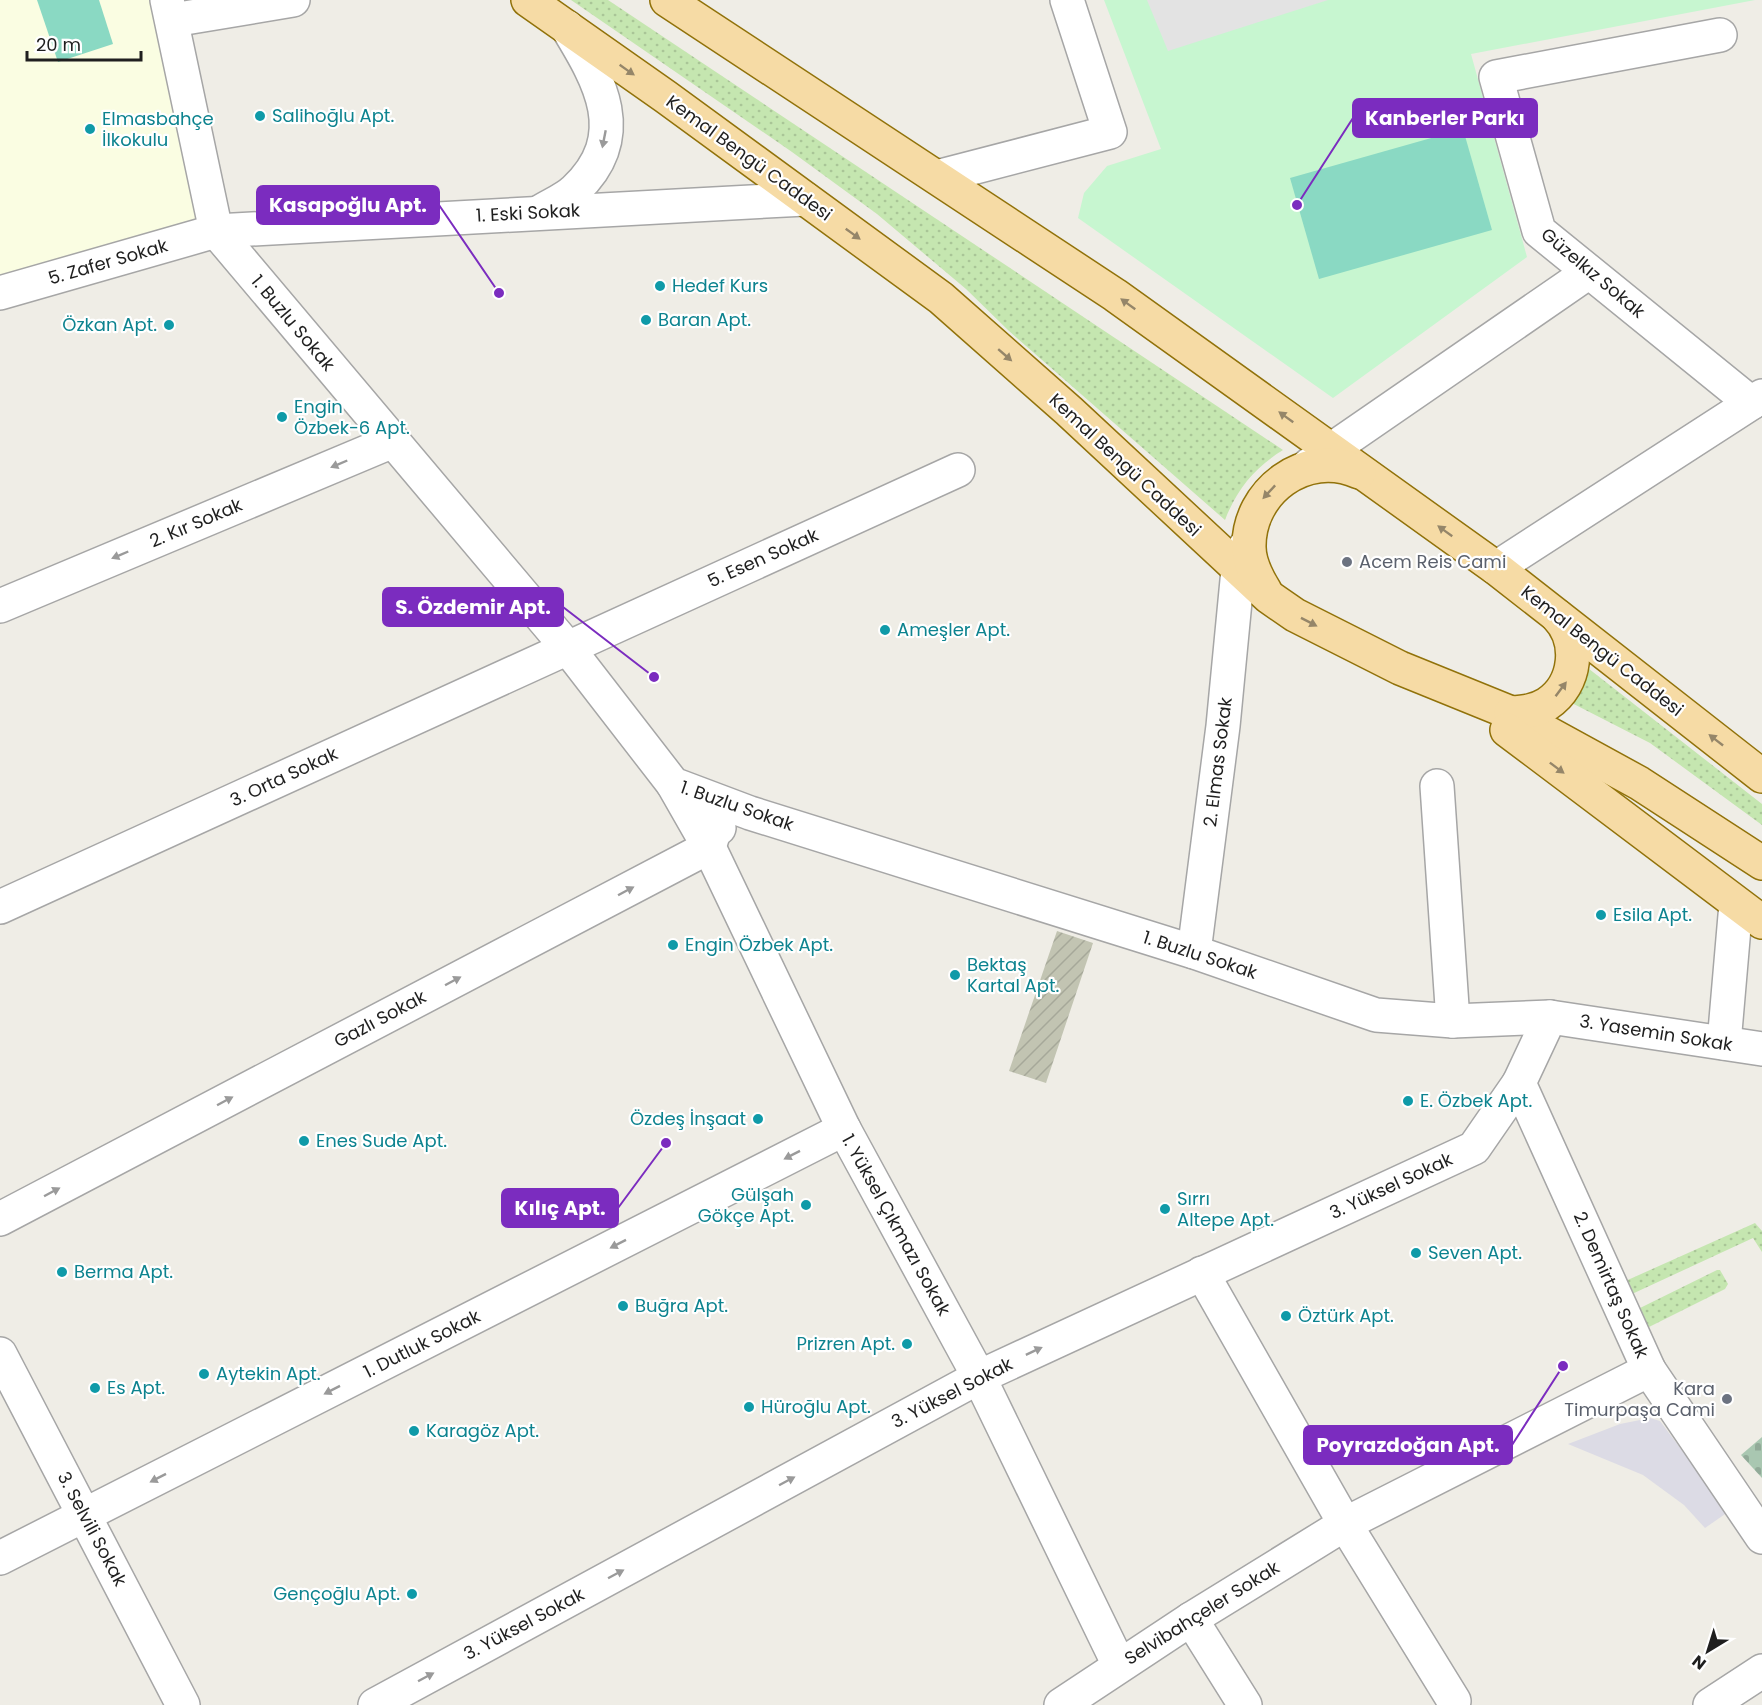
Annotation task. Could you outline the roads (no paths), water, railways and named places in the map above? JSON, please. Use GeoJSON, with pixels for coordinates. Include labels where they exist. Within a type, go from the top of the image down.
{"type":"FeatureCollection","features":[{"type":"Feature","properties":{"kind":"main road","name":"Kemal Bengü Caddesi"},"geometry":{"type":"LineString","coordinates":[[528,0],[940,298],[1069,411],[1269,597],[1295,615],[1368,652],[1461,694],[1511,713],[1639,783],[1762,863]]}},
{"type":"Feature","properties":{"kind":"main road","name":"Kemal Bengü Caddesi"},"geometry":{"type":"LineString","coordinates":[[668,0],[1115,295],[1496,568],[1762,776]]}},
{"type":"Feature","properties":{"kind":"main road"},"geometry":{"type":"LineString","coordinates":[[1269,597],[1255,574],[1248,549],[1251,523],[1262,499],[1280,480],[1304,468],[1330,465],[1356,470],[1378,483]]}},
{"type":"Feature","properties":{"kind":"main road"},"geometry":{"type":"LineString","coordinates":[[1511,713],[1529,712],[1547,704],[1561,692],[1570,675],[1573,657],[1571,638],[1563,622],[1550,609]]}},
{"type":"Feature","properties":{"kind":"main road"},"geometry":{"type":"LineString","coordinates":[[1461,694],[1749,913]]}},
{"type":"Feature","properties":{"kind":"street"},"geometry":{"type":"LineString","coordinates":[[216,231],[170,10],[292,0]]}},
{"type":"Feature","properties":{"kind":"street"},"geometry":{"type":"LineString","coordinates":[[937,177],[1110,132],[1067,0]]}},
{"type":"Feature","properties":{"kind":"street"},"geometry":{"type":"LineString","coordinates":[[539,212],[575,190],[597,163],[605,140],[607,111],[595,73],[567,27]]}},
{"type":"Feature","properties":{"kind":"street","name":"Güzelkız Sokak"},"geometry":{"type":"LineString","coordinates":[[1496,568],[1756,400],[1539,231],[1496,77],[1720,35]]}},
{"type":"Feature","properties":{"kind":"street","name":"1. Eski Sokak"},"geometry":{"type":"LineString","coordinates":[[216,231],[806,199]]}},
{"type":"Feature","properties":{"kind":"street","name":"5. Zafer Sokak"},"geometry":{"type":"LineString","coordinates":[[0,293],[216,231]]}},
{"type":"Feature","properties":{"kind":"street","name":"1. Buzlu Sokak"},"geometry":{"type":"LineString","coordinates":[[216,231],[567,647],[673,784],[750,813],[1194,952],[1376,1015],[1453,1021],[1550,1017]]}},
{"type":"Feature","properties":{"kind":"street"},"geometry":{"type":"LineString","coordinates":[[1304,468],[1589,272]]}},
{"type":"Feature","properties":{"kind":"street","name":"2. Kır Sokak"},"geometry":{"type":"LineString","coordinates":[[0,606],[393,441]]}},
{"type":"Feature","properties":{"kind":"street","name":"5. Esen Sokak"},"geometry":{"type":"LineString","coordinates":[[567,647],[958,470]]}},
{"type":"Feature","properties":{"kind":"street","name":"2. Elmas Sokak"},"geometry":{"type":"LineString","coordinates":[[1194,952],[1223,726],[1238,570],[1251,523]]}},
{"type":"Feature","properties":{"kind":"street","name":"3. Orta Sokak"},"geometry":{"type":"LineString","coordinates":[[0,907],[567,647]]}},
{"type":"Feature","properties":{"kind":"street","name":"1. Yüksel Çıkmazı Sokak"},"geometry":{"type":"LineString","coordinates":[[673,784],[709,847],[844,1129],[979,1377],[1119,1665]]}},
{"type":"Feature","properties":{"kind":"street"},"geometry":{"type":"LineString","coordinates":[[1437,786],[1453,1021]]}},
{"type":"Feature","properties":{"kind":"street","name":"Gazlı Sokak"},"geometry":{"type":"LineString","coordinates":[[0,1219],[709,847],[714,832],[734,815],[750,813]]}},
{"type":"Feature","properties":{"kind":"street"},"geometry":{"type":"LineString","coordinates":[[1724,1043],[1749,913]]}},
{"type":"Feature","properties":{"kind":"street"},"geometry":{"type":"LineString","coordinates":[[1519,1083],[1550,1017]]}},
{"type":"Feature","properties":{"kind":"street","name":"3. Yasemin Sokak"},"geometry":{"type":"LineString","coordinates":[[1550,1017],[1762,1049]]}},
{"type":"Feature","properties":{"kind":"street","name":"3. Yüksel Sokak"},"geometry":{"type":"LineString","coordinates":[[375,1705],[979,1377],[1474,1148],[1519,1083]]}},
{"type":"Feature","properties":{"kind":"street","name":"2. Demirtaş Sokak"},"geometry":{"type":"LineString","coordinates":[[1519,1083],[1649,1370],[1762,1537]]}},
{"type":"Feature","properties":{"kind":"street","name":"1. Dutluk Sokak"},"geometry":{"type":"LineString","coordinates":[[0,1558],[844,1129]]}},
{"type":"Feature","properties":{"kind":"street"},"geometry":{"type":"LineString","coordinates":[[1202,1273],[1345,1524],[1454,1701]]}},
{"type":"Feature","properties":{"kind":"street","name":"3. Selvili Sokak"},"geometry":{"type":"LineString","coordinates":[[0,1354],[183,1705]]}},
{"type":"Feature","properties":{"kind":"street","name":"Selvibahçeler Sokak"},"geometry":{"type":"LineString","coordinates":[[1060,1705],[1191,1619],[1345,1524],[1649,1370]]}},
{"type":"Feature","properties":{"kind":"street"},"geometry":{"type":"LineString","coordinates":[[1191,1619],[1245,1705]]}},
{"type":"Feature","properties":{"kind":"street"},"geometry":{"type":"LineString","coordinates":[[1710,1705],[1762,1671]]}},
{"type":"Feature","properties":{"kind":"place","name":"Salihoğlu Apt."},"geometry":{"type":"Point","coordinates":[260,116]}},
{"type":"Feature","properties":{"kind":"place","name":"Elmasbahçe İlkokulu"},"geometry":{"type":"Point","coordinates":[90,129]}},
{"type":"Feature","properties":{"kind":"place","name":"Kanberler Parkı"},"geometry":{"type":"Point","coordinates":[1297,205]}},
{"type":"Feature","properties":{"kind":"place","name":"Hedef Kurs"},"geometry":{"type":"Point","coordinates":[660,286]}},
{"type":"Feature","properties":{"kind":"place","name":"Kasapoğlu Apt."},"geometry":{"type":"Point","coordinates":[499,293]}},
{"type":"Feature","properties":{"kind":"place","name":"Baran Apt."},"geometry":{"type":"Point","coordinates":[646,320]}},
{"type":"Feature","properties":{"kind":"place","name":"Özkan Apt."},"geometry":{"type":"Point","coordinates":[169,325]}},
{"type":"Feature","properties":{"kind":"place","name":"Engin Özbek-6 Apt."},"geometry":{"type":"Point","coordinates":[282,417]}},
{"type":"Feature","properties":{"kind":"place","name":"Acem Reis Cami"},"geometry":{"type":"Point","coordinates":[1347,562]}},
{"type":"Feature","properties":{"kind":"place","name":"Ameşler Apt."},"geometry":{"type":"Point","coordinates":[885,630]}},
{"type":"Feature","properties":{"kind":"place","name":"S. Özdemir Apt."},"geometry":{"type":"Point","coordinates":[654,677]}},
{"type":"Feature","properties":{"kind":"place","name":"Esila Apt."},"geometry":{"type":"Point","coordinates":[1601,915]}},
{"type":"Feature","properties":{"kind":"place","name":"Engin Özbek Apt."},"geometry":{"type":"Point","coordinates":[673,945]}},
{"type":"Feature","properties":{"kind":"place","name":"Bektaş Kartal Apt."},"geometry":{"type":"Point","coordinates":[955,975]}},
{"type":"Feature","properties":{"kind":"place","name":"E. Özbek Apt."},"geometry":{"type":"Point","coordinates":[1408,1101]}},
{"type":"Feature","properties":{"kind":"place","name":"Özdeş İnşaat"},"geometry":{"type":"Point","coordinates":[758,1119]}},
{"type":"Feature","properties":{"kind":"place","name":"Enes Sude Apt."},"geometry":{"type":"Point","coordinates":[304,1141]}},
{"type":"Feature","properties":{"kind":"place","name":"Kılıç Apt."},"geometry":{"type":"Point","coordinates":[666,1143]}},
{"type":"Feature","properties":{"kind":"place","name":"Gülşah Gökçe Apt."},"geometry":{"type":"Point","coordinates":[806,1205]}},
{"type":"Feature","properties":{"kind":"place","name":"Sırrı Altepe Apt."},"geometry":{"type":"Point","coordinates":[1165,1209]}},
{"type":"Feature","properties":{"kind":"place","name":"Seven Apt."},"geometry":{"type":"Point","coordinates":[1416,1253]}},
{"type":"Feature","properties":{"kind":"place","name":"Berma Apt."},"geometry":{"type":"Point","coordinates":[62,1272]}},
{"type":"Feature","properties":{"kind":"place","name":"Buğra Apt."},"geometry":{"type":"Point","coordinates":[623,1306]}},
{"type":"Feature","properties":{"kind":"place","name":"Öztürk Apt."},"geometry":{"type":"Point","coordinates":[1286,1316]}},
{"type":"Feature","properties":{"kind":"place","name":"Prizren Apt."},"geometry":{"type":"Point","coordinates":[907,1344]}},
{"type":"Feature","properties":{"kind":"place","name":"Poyrazdoğan Apt."},"geometry":{"type":"Point","coordinates":[1563,1366]}},
{"type":"Feature","properties":{"kind":"place","name":"Aytekin Apt."},"geometry":{"type":"Point","coordinates":[204,1374]}},
{"type":"Feature","properties":{"kind":"place","name":"Es Apt."},"geometry":{"type":"Point","coordinates":[95,1388]}},
{"type":"Feature","properties":{"kind":"place","name":"Kara Timurpaşa Cami"},"geometry":{"type":"Point","coordinates":[1727,1399]}},
{"type":"Feature","properties":{"kind":"place","name":"Hüroğlu Apt."},"geometry":{"type":"Point","coordinates":[749,1407]}},
{"type":"Feature","properties":{"kind":"place","name":"Karagöz Apt."},"geometry":{"type":"Point","coordinates":[414,1431]}},
{"type":"Feature","properties":{"kind":"place","name":"Gençoğlu Apt."},"geometry":{"type":"Point","coordinates":[412,1594]}}]}
